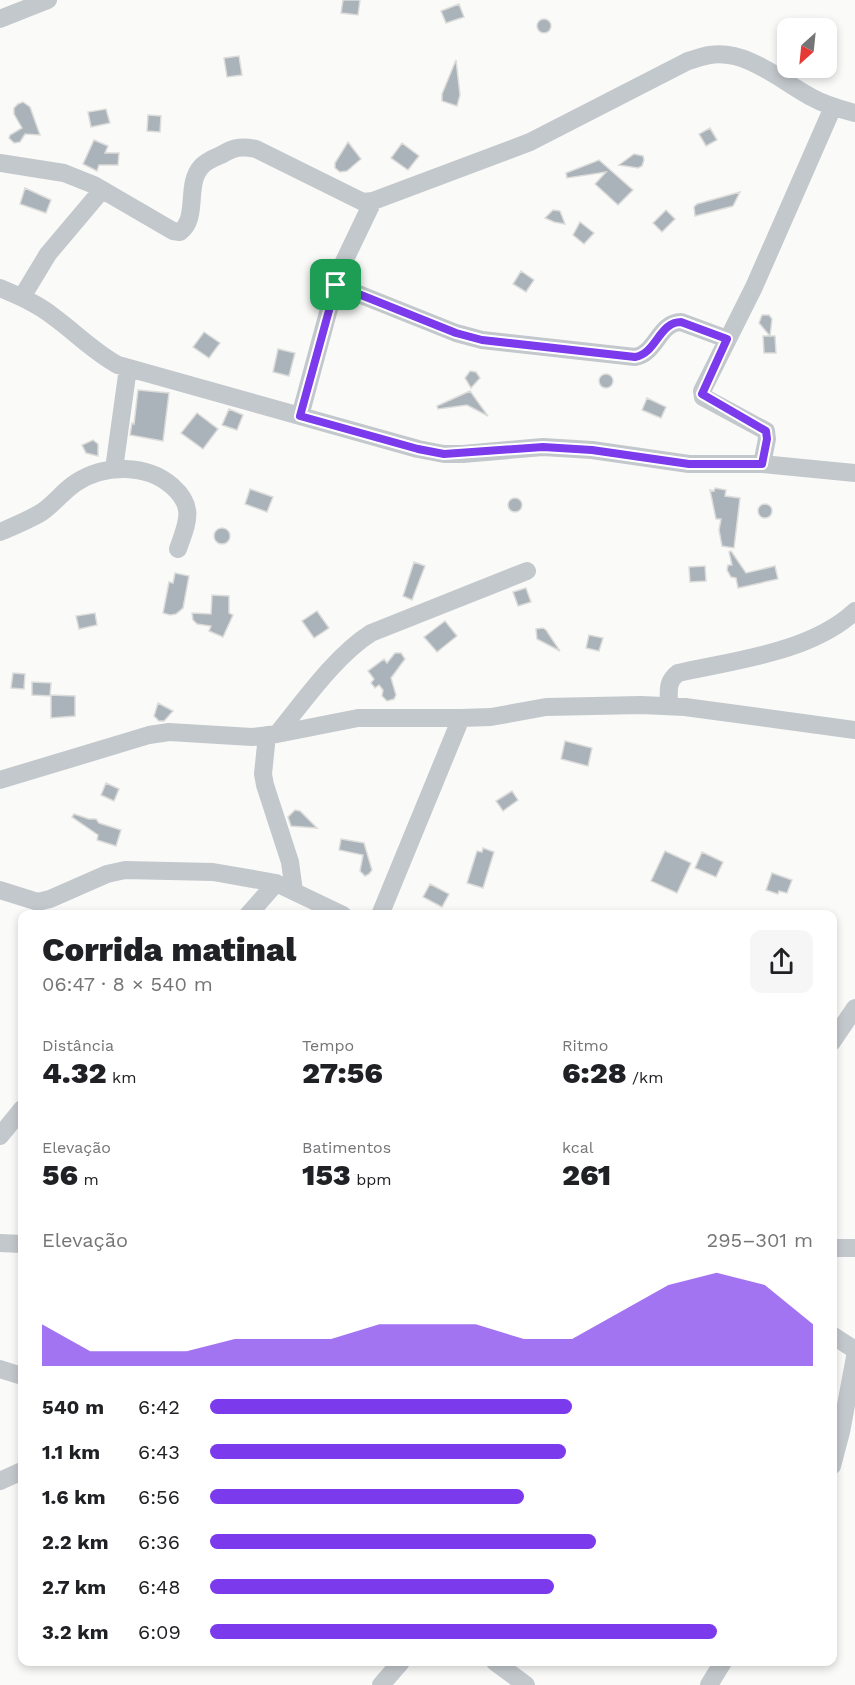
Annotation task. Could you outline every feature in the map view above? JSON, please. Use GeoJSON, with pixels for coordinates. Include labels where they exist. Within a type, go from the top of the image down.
{"type":"FeatureCollection","features":[{"type":"Feature","properties":{"kind":"street"},"geometry":{"type":"LineString","coordinates":[[0,19],[48,0]]}},
{"type":"Feature","properties":{"kind":"street"},"geometry":{"type":"LineString","coordinates":[[0,163],[64,172],[102,190],[173,231],[180,232],[186,227],[188,220],[196,173],[203,165],[234,148],[243,146],[256,149],[363,202],[373,201],[530,142],[688,61],[711,54],[736,57],[756,65],[812,98],[855,113]]}},
{"type":"Feature","properties":{"kind":"street"},"geometry":{"type":"LineString","coordinates":[[762,464],[767,439],[766,431],[702,394],[754,287],[833,107]]}},
{"type":"Feature","properties":{"kind":"street"},"geometry":{"type":"LineString","coordinates":[[22,297],[48,254],[102,190]]}},
{"type":"Feature","properties":{"kind":"street"},"geometry":{"type":"LineString","coordinates":[[300,416],[339,272],[373,201]]}},
{"type":"Feature","properties":{"kind":"street"},"geometry":{"type":"LineString","coordinates":[[336,285],[456,333],[482,340],[635,357],[646,353],[669,325],[675,322],[681,322],[727,339]]}},
{"type":"Feature","properties":{"kind":"street"},"geometry":{"type":"LineString","coordinates":[[0,288],[22,297],[53,316],[100,356],[128,368],[418,449],[444,454],[543,447],[592,450],[689,464],[762,464],[855,473]]}},
{"type":"Feature","properties":{"kind":"street"},"geometry":{"type":"LineString","coordinates":[[114,469],[128,368]]}},
{"type":"Feature","properties":{"kind":"street"},"geometry":{"type":"LineString","coordinates":[[0,532],[41,512],[78,481],[114,469],[146,471],[172,486],[186,501],[188,521],[178,549]]}},
{"type":"Feature","properties":{"kind":"street"},"geometry":{"type":"LineString","coordinates":[[294,891],[290,862],[263,774],[272,735],[361,640],[371,633],[527,571]]}},
{"type":"Feature","properties":{"kind":"street"},"geometry":{"type":"LineString","coordinates":[[669,706],[669,684],[678,673],[798,644],[824,633],[855,611]]}},
{"type":"Feature","properties":{"kind":"street"},"geometry":{"type":"LineString","coordinates":[[0,780],[149,735],[169,732],[224,737],[272,735],[358,718],[491,717],[546,707],[669,706],[855,730]]}},
{"type":"Feature","properties":{"kind":"street"},"geometry":{"type":"LineString","coordinates":[[382,910],[461,718]]}},
{"type":"Feature","properties":{"kind":"street"},"geometry":{"type":"LineString","coordinates":[[0,890],[38,902],[107,874],[125,870],[213,872],[276,883],[333,910]]}},
{"type":"Feature","properties":{"kind":"street"},"geometry":{"type":"LineString","coordinates":[[252,910],[276,883]]}},
{"type":"Feature","properties":{"kind":"street"},"geometry":{"type":"LineString","coordinates":[[837,1035],[855,1008]]}},
{"type":"Feature","properties":{"kind":"street"},"geometry":{"type":"LineString","coordinates":[[0,1136],[18,1114]]}},
{"type":"Feature","properties":{"kind":"street"},"geometry":{"type":"LineString","coordinates":[[0,1243],[18,1244]]}},
{"type":"Feature","properties":{"kind":"street"},"geometry":{"type":"LineString","coordinates":[[837,1248],[855,1248]]}},
{"type":"Feature","properties":{"kind":"street"},"geometry":{"type":"LineString","coordinates":[[837,1338],[855,1350]]}},
{"type":"Feature","properties":{"kind":"street"},"geometry":{"type":"LineString","coordinates":[[837,1442],[855,1357]]}},
{"type":"Feature","properties":{"kind":"street"},"geometry":{"type":"LineString","coordinates":[[0,1369],[18,1375]]}},
{"type":"Feature","properties":{"kind":"street"},"geometry":{"type":"LineString","coordinates":[[0,1481],[18,1473]]}},
{"type":"Feature","properties":{"kind":"street"},"geometry":{"type":"LineString","coordinates":[[381,1685],[398,1666]]}},
{"type":"Feature","properties":{"kind":"street"},"geometry":{"type":"LineString","coordinates":[[500,1666],[526,1685]]}},
{"type":"Feature","properties":{"kind":"street"},"geometry":{"type":"LineString","coordinates":[[710,1685],[721,1666]]}},
{"type":"Feature","properties":{"kind":"building"},"geometry":{"type":"Polygon","coordinates":[[[343,0],[360,0],[358,15],[341,13],[343,0]]]}},
{"type":"Feature","properties":{"kind":"building"},"geometry":{"type":"Polygon","coordinates":[[[459,4],[464,17],[446,23],[441,11],[459,4]]]}},
{"type":"Feature","properties":{"kind":"building"},"geometry":{"type":"Polygon","coordinates":[[[541,19],[547,19],[551,26],[547,33],[541,33],[537,29],[537,23],[541,19]]]}},
{"type":"Feature","properties":{"kind":"building"},"geometry":{"type":"Polygon","coordinates":[[[239,56],[242,75],[227,77],[224,58],[239,56]]]}},
{"type":"Feature","properties":{"kind":"building"},"geometry":{"type":"Polygon","coordinates":[[[456,60],[460,95],[457,106],[442,101],[442,94],[456,60]]]}},
{"type":"Feature","properties":{"kind":"building"},"geometry":{"type":"Polygon","coordinates":[[[23,102],[30,107],[40,135],[25,134],[20,142],[14,143],[9,138],[10,135],[22,128],[14,114],[14,108],[23,102]]]}},
{"type":"Feature","properties":{"kind":"building"},"geometry":{"type":"Polygon","coordinates":[[[106,109],[110,123],[91,127],[88,112],[106,109]]]}},
{"type":"Feature","properties":{"kind":"building"},"geometry":{"type":"Polygon","coordinates":[[[148,115],[161,116],[160,132],[147,131],[148,115]]]}},
{"type":"Feature","properties":{"kind":"building"},"geometry":{"type":"Polygon","coordinates":[[[710,128],[717,140],[706,146],[699,134],[710,128]]]}},
{"type":"Feature","properties":{"kind":"building"},"geometry":{"type":"Polygon","coordinates":[[[94,140],[108,146],[105,153],[119,153],[118,165],[99,165],[97,171],[83,164],[94,140]]]}},
{"type":"Feature","properties":{"kind":"building"},"geometry":{"type":"Polygon","coordinates":[[[348,142],[361,159],[347,171],[340,172],[335,168],[335,163],[348,142]]]}},
{"type":"Feature","properties":{"kind":"building"},"geometry":{"type":"Polygon","coordinates":[[[402,143],[419,156],[408,170],[391,158],[402,143]]]}},
{"type":"Feature","properties":{"kind":"building"},"geometry":{"type":"Polygon","coordinates":[[[634,154],[643,156],[642,166],[638,168],[619,165],[634,154]]]}},
{"type":"Feature","properties":{"kind":"building"},"geometry":{"type":"Polygon","coordinates":[[[599,160],[633,190],[618,205],[595,184],[606,172],[567,178],[566,173],[599,160]]]}},
{"type":"Feature","properties":{"kind":"building"},"geometry":{"type":"Polygon","coordinates":[[[25,188],[51,200],[46,213],[20,204],[25,188]]]}},
{"type":"Feature","properties":{"kind":"building"},"geometry":{"type":"Polygon","coordinates":[[[740,192],[733,206],[695,216],[694,207],[697,204],[740,192]]]}},
{"type":"Feature","properties":{"kind":"building"},"geometry":{"type":"Polygon","coordinates":[[[553,210],[560,211],[565,224],[545,218],[553,210]]]}},
{"type":"Feature","properties":{"kind":"building"},"geometry":{"type":"Polygon","coordinates":[[[666,210],[675,219],[662,232],[653,223],[666,210]]]}},
{"type":"Feature","properties":{"kind":"building"},"geometry":{"type":"Polygon","coordinates":[[[580,222],[594,233],[584,244],[573,235],[580,222]]]}},
{"type":"Feature","properties":{"kind":"building"},"geometry":{"type":"Polygon","coordinates":[[[521,271],[534,280],[526,292],[513,284],[521,271]]]}},
{"type":"Feature","properties":{"kind":"building"},"geometry":{"type":"Polygon","coordinates":[[[762,315],[769,315],[772,319],[770,336],[759,323],[762,315]]]}},
{"type":"Feature","properties":{"kind":"building"},"geometry":{"type":"Polygon","coordinates":[[[204,332],[220,343],[209,358],[193,347],[204,332]]]}},
{"type":"Feature","properties":{"kind":"building"},"geometry":{"type":"Polygon","coordinates":[[[763,336],[775,336],[776,353],[764,353],[763,336]]]}},
{"type":"Feature","properties":{"kind":"building"},"geometry":{"type":"Polygon","coordinates":[[[278,349],[295,353],[289,376],[273,372],[278,349]]]}},
{"type":"Feature","properties":{"kind":"building"},"geometry":{"type":"Polygon","coordinates":[[[470,371],[476,372],[480,378],[471,388],[465,378],[470,371]]]}},
{"type":"Feature","properties":{"kind":"building"},"geometry":{"type":"Polygon","coordinates":[[[603,374],[609,374],[613,381],[609,388],[603,388],[599,384],[599,378],[603,374]]]}},
{"type":"Feature","properties":{"kind":"building"},"geometry":{"type":"Polygon","coordinates":[[[138,390],[169,393],[163,441],[130,435],[132,423],[134,424],[138,390]]]}},
{"type":"Feature","properties":{"kind":"building"},"geometry":{"type":"Polygon","coordinates":[[[470,391],[488,416],[467,405],[438,409],[437,406],[470,391]]]}},
{"type":"Feature","properties":{"kind":"building"},"geometry":{"type":"Polygon","coordinates":[[[647,398],[666,407],[661,418],[642,410],[647,398]]]}},
{"type":"Feature","properties":{"kind":"building"},"geometry":{"type":"Polygon","coordinates":[[[229,409],[243,415],[237,430],[222,425],[229,409]]]}},
{"type":"Feature","properties":{"kind":"building"},"geometry":{"type":"Polygon","coordinates":[[[197,413],[218,429],[203,449],[181,433],[197,413]]]}},
{"type":"Feature","properties":{"kind":"building"},"geometry":{"type":"Polygon","coordinates":[[[93,440],[98,444],[98,456],[86,453],[82,445],[93,440]]]}},
{"type":"Feature","properties":{"kind":"building"},"geometry":{"type":"Polygon","coordinates":[[[715,488],[726,490],[725,496],[740,498],[734,548],[722,546],[719,530],[721,519],[716,519],[710,490],[714,491],[715,488]]]}},
{"type":"Feature","properties":{"kind":"building"},"geometry":{"type":"Polygon","coordinates":[[[250,489],[273,497],[267,512],[245,504],[250,489]]]}},
{"type":"Feature","properties":{"kind":"building"},"geometry":{"type":"Polygon","coordinates":[[[512,498],[518,498],[522,505],[518,512],[512,512],[508,508],[508,502],[512,498]]]}},
{"type":"Feature","properties":{"kind":"building"},"geometry":{"type":"Polygon","coordinates":[[[762,504],[768,504],[772,511],[768,518],[762,518],[758,514],[758,508],[762,504]]]}},
{"type":"Feature","properties":{"kind":"building"},"geometry":{"type":"Polygon","coordinates":[[[222,528],[228,530],[230,536],[228,542],[222,544],[216,542],[214,536],[216,530],[222,528]]]}},
{"type":"Feature","properties":{"kind":"building"},"geometry":{"type":"Polygon","coordinates":[[[731,551],[746,573],[775,566],[778,579],[738,588],[736,578],[731,577],[727,570],[728,565],[732,565],[729,552],[731,551]]]}},
{"type":"Feature","properties":{"kind":"building"},"geometry":{"type":"Polygon","coordinates":[[[414,562],[425,566],[412,600],[403,596],[414,562]]]}},
{"type":"Feature","properties":{"kind":"building"},"geometry":{"type":"Polygon","coordinates":[[[705,566],[706,581],[690,582],[689,567],[705,566]]]}},
{"type":"Feature","properties":{"kind":"building"},"geometry":{"type":"Polygon","coordinates":[[[175,573],[189,576],[183,608],[176,614],[170,615],[163,613],[169,582],[173,583],[175,573]]]}},
{"type":"Feature","properties":{"kind":"building"},"geometry":{"type":"Polygon","coordinates":[[[526,588],[531,602],[518,606],[513,592],[526,588]]]}},
{"type":"Feature","properties":{"kind":"building"},"geometry":{"type":"Polygon","coordinates":[[[212,595],[229,596],[229,613],[233,615],[223,637],[209,631],[211,626],[197,624],[193,620],[192,613],[211,614],[212,595]]]}},
{"type":"Feature","properties":{"kind":"building"},"geometry":{"type":"Polygon","coordinates":[[[317,611],[329,628],[314,638],[302,621],[317,611]]]}},
{"type":"Feature","properties":{"kind":"building"},"geometry":{"type":"Polygon","coordinates":[[[95,613],[97,625],[79,629],[76,616],[95,613]]]}},
{"type":"Feature","properties":{"kind":"building"},"geometry":{"type":"Polygon","coordinates":[[[445,621],[457,636],[437,652],[424,637],[445,621]]]}},
{"type":"Feature","properties":{"kind":"building"},"geometry":{"type":"Polygon","coordinates":[[[543,628],[560,651],[537,639],[536,629],[543,628]]]}},
{"type":"Feature","properties":{"kind":"building"},"geometry":{"type":"Polygon","coordinates":[[[589,635],[603,638],[599,651],[586,648],[589,635]]]}},
{"type":"Feature","properties":{"kind":"building"},"geometry":{"type":"Polygon","coordinates":[[[395,653],[401,653],[405,659],[391,678],[396,695],[394,699],[387,701],[382,696],[383,690],[379,685],[375,688],[371,683],[374,679],[368,671],[384,659],[387,663],[395,653]]]}},
{"type":"Feature","properties":{"kind":"building"},"geometry":{"type":"Polygon","coordinates":[[[13,673],[25,674],[24,689],[11,688],[13,673]]]}},
{"type":"Feature","properties":{"kind":"building"},"geometry":{"type":"Polygon","coordinates":[[[32,682],[51,683],[50,696],[32,695],[32,682]]]}},
{"type":"Feature","properties":{"kind":"building"},"geometry":{"type":"Polygon","coordinates":[[[51,695],[75,696],[75,716],[51,718],[51,695]]]}},
{"type":"Feature","properties":{"kind":"building"},"geometry":{"type":"Polygon","coordinates":[[[158,703],[173,711],[164,721],[159,721],[154,716],[158,703]]]}},
{"type":"Feature","properties":{"kind":"building"},"geometry":{"type":"Polygon","coordinates":[[[565,741],[592,748],[588,766],[561,759],[565,741]]]}},
{"type":"Feature","properties":{"kind":"building"},"geometry":{"type":"Polygon","coordinates":[[[106,783],[119,789],[114,801],[101,795],[106,783]]]}},
{"type":"Feature","properties":{"kind":"building"},"geometry":{"type":"Polygon","coordinates":[[[512,791],[518,800],[503,811],[496,801],[512,791]]]}},
{"type":"Feature","properties":{"kind":"building"},"geometry":{"type":"Polygon","coordinates":[[[295,810],[300,811],[317,828],[291,826],[288,817],[295,810]]]}},
{"type":"Feature","properties":{"kind":"building"},"geometry":{"type":"Polygon","coordinates":[[[74,814],[96,819],[99,823],[121,830],[116,846],[97,840],[98,835],[72,817],[74,814]]]}},
{"type":"Feature","properties":{"kind":"building"},"geometry":{"type":"Polygon","coordinates":[[[341,839],[364,843],[372,870],[369,874],[365,876],[360,871],[363,855],[339,850],[341,839]]]}},
{"type":"Feature","properties":{"kind":"building"},"geometry":{"type":"Polygon","coordinates":[[[483,848],[494,852],[483,888],[467,883],[477,851],[482,852],[483,848]]]}},
{"type":"Feature","properties":{"kind":"building"},"geometry":{"type":"Polygon","coordinates":[[[665,851],[691,863],[677,893],[651,881],[665,851]]]}},
{"type":"Feature","properties":{"kind":"building"},"geometry":{"type":"Polygon","coordinates":[[[702,852],[723,862],[716,877],[695,868],[702,852]]]}},
{"type":"Feature","properties":{"kind":"building"},"geometry":{"type":"Polygon","coordinates":[[[772,873],[792,880],[787,893],[779,891],[778,894],[766,890],[772,873]]]}},
{"type":"Feature","properties":{"kind":"building"},"geometry":{"type":"Polygon","coordinates":[[[430,884],[449,894],[442,907],[423,897],[430,884]]]}},
{"type":"Feature","properties":{"kind":"route"},"geometry":{"type":"LineString","coordinates":[[336,285],[456,333],[482,340],[635,357],[646,353],[669,325],[675,322],[681,322],[727,339],[702,394],[766,431],[767,439],[762,464],[689,464],[592,450],[543,447],[444,454],[300,416],[336,285]]}}]}
